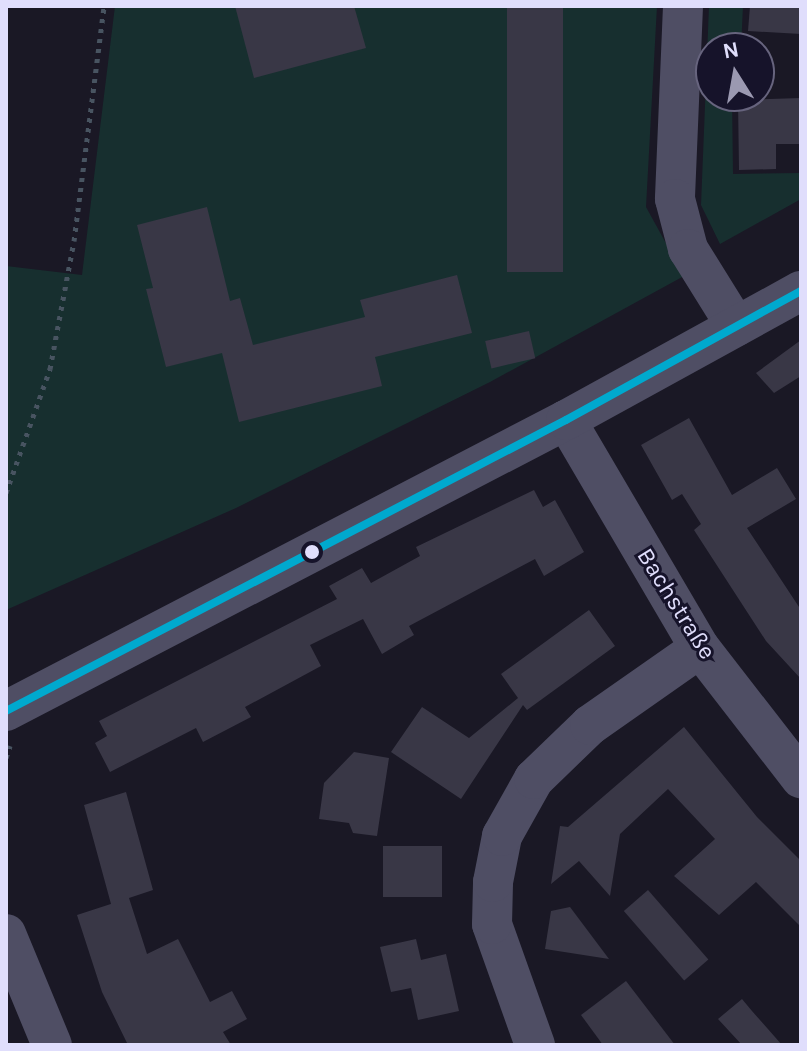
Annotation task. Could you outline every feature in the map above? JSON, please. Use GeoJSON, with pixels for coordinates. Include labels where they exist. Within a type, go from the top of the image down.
{"type":"FeatureCollection","features":[{"type":"Feature","properties":{"kind":"street"},"geometry":{"type":"LineString","coordinates":[[683,6],[675,199],[688,249],[736,326]]}},
{"type":"Feature","properties":{"kind":"street"},"geometry":{"type":"LineString","coordinates":[[6,711],[566,420],[801,291]]}},
{"type":"Feature","properties":{"kind":"street","name":"Bachstraße"},"geometry":{"type":"LineString","coordinates":[[566,420],[700,648],[801,778]]}},
{"type":"Feature","properties":{"kind":"street"},"geometry":{"type":"LineString","coordinates":[[535,1045],[492,924],[502,836],[534,779],[590,725],[700,648]]}},
{"type":"Feature","properties":{"kind":"street"},"geometry":{"type":"LineString","coordinates":[[6,934],[52,1045]]}},
{"type":"Feature","properties":{"kind":"path"},"geometry":{"type":"LineString","coordinates":[[6,493],[50,369],[74,241],[104,6]]}},
{"type":"Feature","properties":{"kind":"green space"},"geometry":{"type":"Polygon","coordinates":[[[115,6],[657,6],[646,207],[684,276],[490,382],[236,508],[6,610],[6,266],[82,275],[115,6]]]}},
{"type":"Feature","properties":{"kind":"green space"},"geometry":{"type":"Polygon","coordinates":[[[709,6],[743,6],[742,32],[708,32],[709,6]]]}},
{"type":"Feature","properties":{"kind":"green space"},"geometry":{"type":"Polygon","coordinates":[[[705,112],[732,112],[733,174],[801,173],[801,199],[720,244],[701,205],[705,112]]]}},
{"type":"Feature","properties":{"kind":"building"},"geometry":{"type":"Polygon","coordinates":[[[235,6],[354,6],[366,48],[254,78],[235,6]]]}},
{"type":"Feature","properties":{"kind":"building"},"geometry":{"type":"Polygon","coordinates":[[[507,6],[563,6],[563,272],[507,272],[507,6]]]}},
{"type":"Feature","properties":{"kind":"building"},"geometry":{"type":"Polygon","coordinates":[[[750,6],[801,6],[801,34],[748,31],[750,6]]]}},
{"type":"Feature","properties":{"kind":"building"},"geometry":{"type":"Polygon","coordinates":[[[801,98],[801,144],[776,144],[776,169],[739,170],[738,112],[775,112],[775,99],[801,98]]]}},
{"type":"Feature","properties":{"kind":"building"},"geometry":{"type":"Polygon","coordinates":[[[207,207],[230,301],[240,298],[253,345],[365,317],[360,300],[457,275],[472,333],[375,357],[382,386],[239,422],[222,353],[166,367],[146,289],[153,288],[137,225],[207,207]]]}},
{"type":"Feature","properties":{"kind":"building"},"geometry":{"type":"Polygon","coordinates":[[[529,331],[535,358],[491,368],[485,341],[529,331]]]}},
{"type":"Feature","properties":{"kind":"building"},"geometry":{"type":"Polygon","coordinates":[[[801,340],[801,376],[774,393],[756,373],[801,340]]]}},
{"type":"Feature","properties":{"kind":"building"},"geometry":{"type":"Polygon","coordinates":[[[689,418],[732,495],[777,468],[796,499],[747,528],[801,610],[801,679],[766,641],[694,530],[701,524],[682,494],[672,500],[641,445],[689,418]]]}},
{"type":"Feature","properties":{"kind":"building"},"geometry":{"type":"Polygon","coordinates":[[[534,490],[543,507],[555,500],[584,552],[544,576],[535,559],[409,626],[414,635],[382,654],[363,619],[310,645],[321,666],[245,707],[251,717],[203,742],[196,728],[110,772],[95,743],[107,736],[99,721],[337,599],[329,586],[362,568],[371,583],[420,556],[416,547],[534,490]]]}},
{"type":"Feature","properties":{"kind":"building"},"geometry":{"type":"Polygon","coordinates":[[[589,610],[615,646],[527,710],[523,705],[461,799],[391,752],[422,707],[469,738],[518,698],[501,674],[589,610]]]}},
{"type":"Feature","properties":{"kind":"building"},"geometry":{"type":"Polygon","coordinates":[[[684,727],[757,817],[801,861],[801,927],[756,882],[719,915],[674,876],[715,839],[668,789],[620,834],[610,896],[579,861],[551,884],[560,826],[568,827],[684,727]]]}},
{"type":"Feature","properties":{"kind":"building"},"geometry":{"type":"Polygon","coordinates":[[[354,752],[389,758],[377,836],[353,833],[349,823],[319,819],[324,783],[354,752]]]}},
{"type":"Feature","properties":{"kind":"building"},"geometry":{"type":"Polygon","coordinates":[[[126,792],[153,890],[129,898],[147,954],[178,939],[210,1002],[232,991],[247,1019],[223,1032],[231,1045],[128,1045],[102,992],[77,915],[111,904],[84,805],[126,792]]]}},
{"type":"Feature","properties":{"kind":"building"},"geometry":{"type":"Polygon","coordinates":[[[383,846],[442,846],[442,897],[383,897],[383,846]]]}},
{"type":"Feature","properties":{"kind":"building"},"geometry":{"type":"Polygon","coordinates":[[[648,890],[708,959],[684,980],[624,911],[648,890]]]}},
{"type":"Feature","properties":{"kind":"building"},"geometry":{"type":"Polygon","coordinates":[[[570,907],[609,959],[545,949],[551,911],[570,907]]]}},
{"type":"Feature","properties":{"kind":"building"},"geometry":{"type":"Polygon","coordinates":[[[416,939],[421,960],[446,954],[459,1011],[418,1020],[411,988],[391,992],[380,947],[416,939]]]}},
{"type":"Feature","properties":{"kind":"building"},"geometry":{"type":"Polygon","coordinates":[[[626,981],[675,1045],[603,1045],[581,1015],[626,981]]]}},
{"type":"Feature","properties":{"kind":"building"},"geometry":{"type":"Polygon","coordinates":[[[742,999],[782,1045],[742,1045],[718,1019],[742,999]]]}},
{"type":"Feature","properties":{"kind":"transit line"},"geometry":{"type":"LineString","coordinates":[[6,711],[566,420],[801,291]]}}]}
